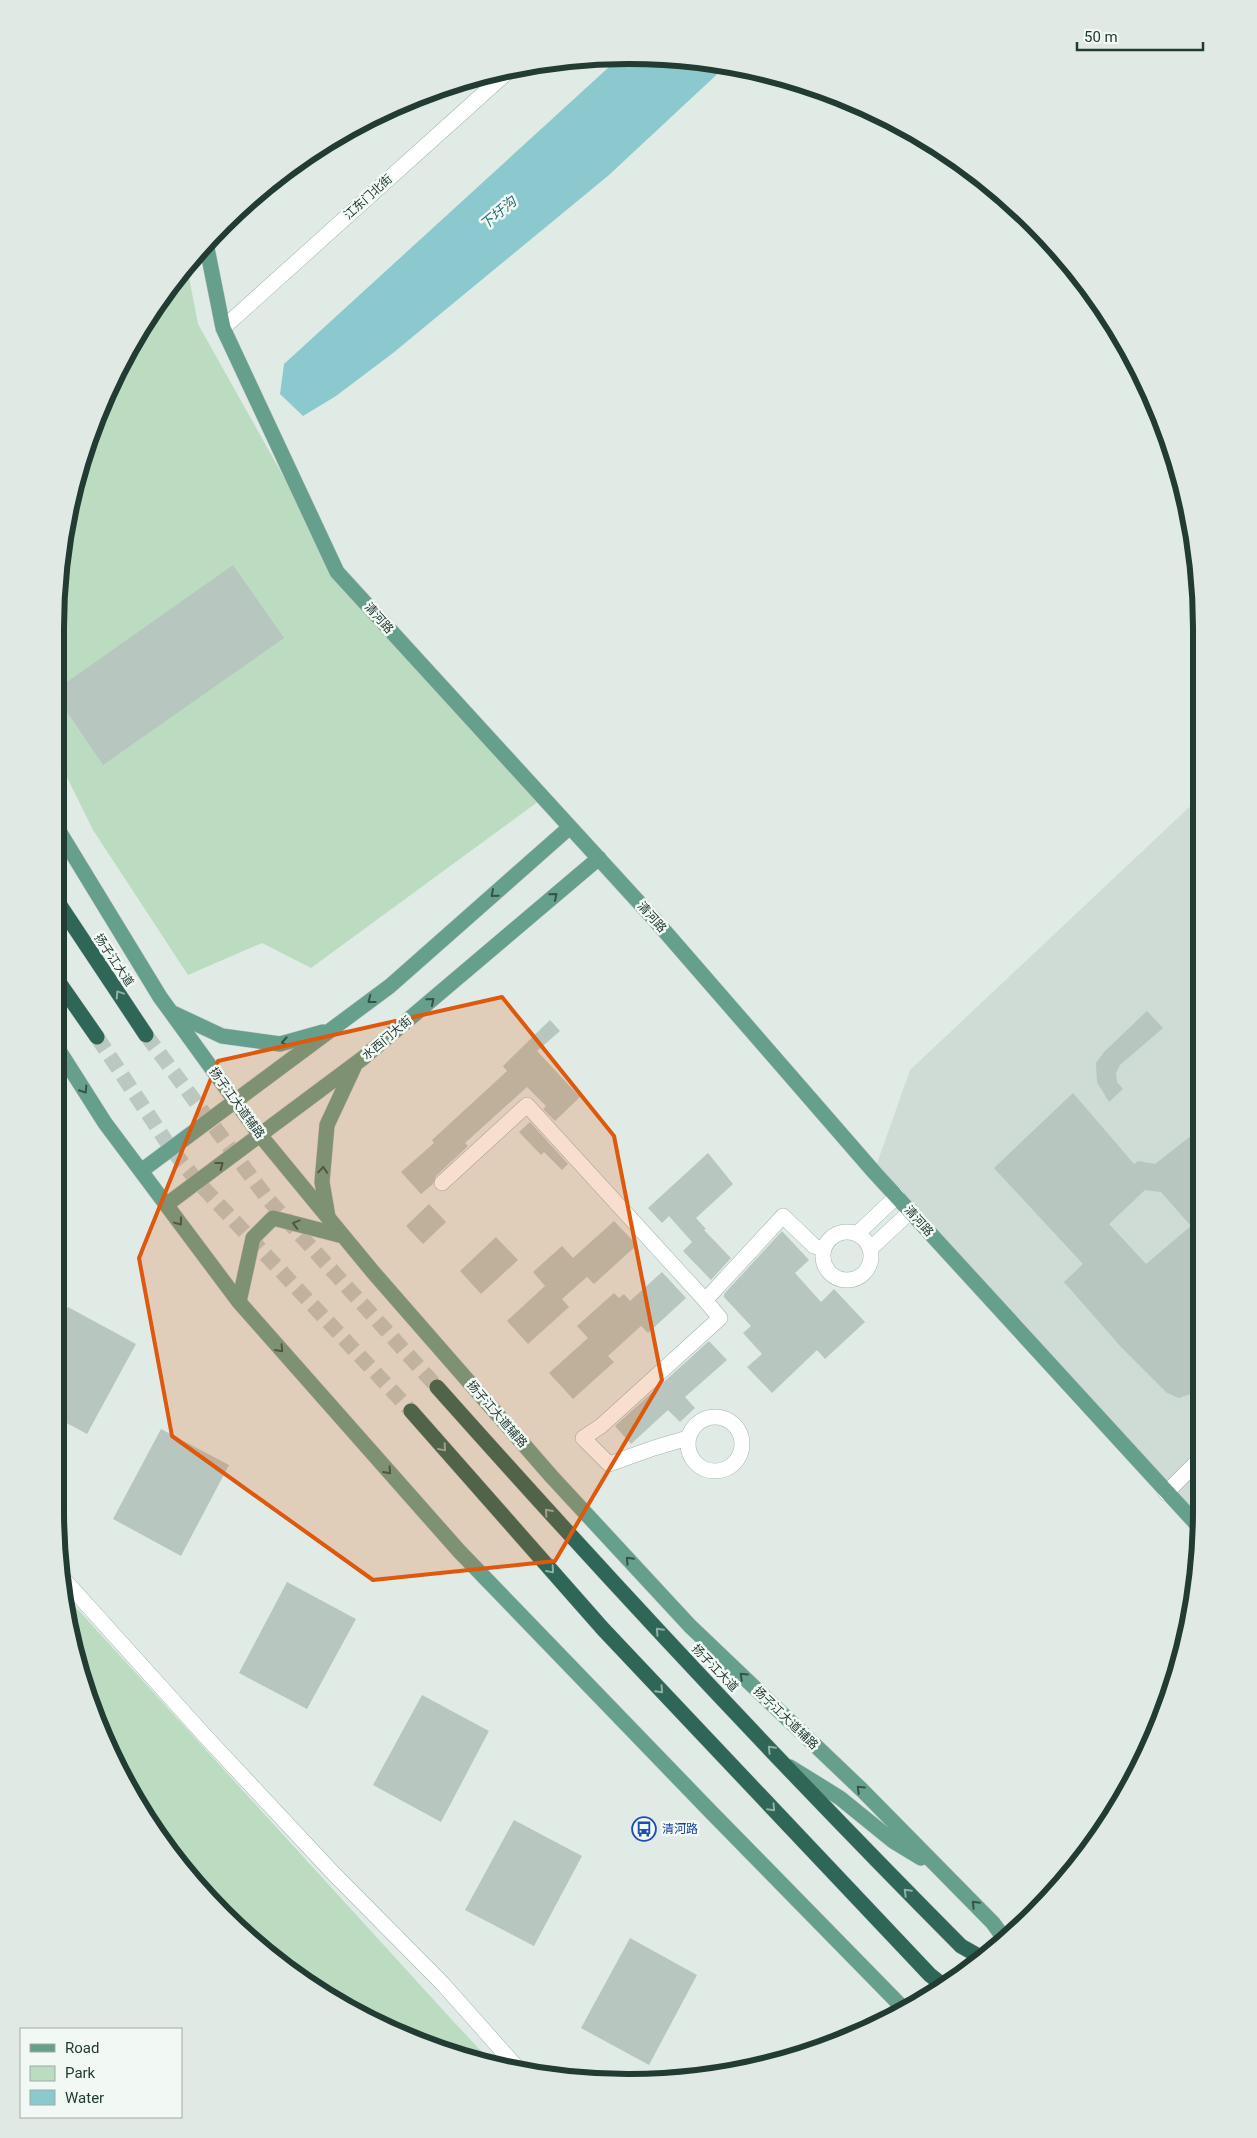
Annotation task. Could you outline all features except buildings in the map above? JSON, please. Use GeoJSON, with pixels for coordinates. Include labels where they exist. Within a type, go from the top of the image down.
{"type":"FeatureCollection","features":[{"type":"Feature","properties":{"kind":"highway","name":"扬子江大道"},"geometry":{"type":"LineString","coordinates":[[64,912],[146,1035]]}},
{"type":"Feature","properties":{"kind":"highway"},"geometry":{"type":"LineString","coordinates":[[64,990],[96,1037]]}},
{"type":"Feature","properties":{"kind":"highway","name":"扬子江大道"},"geometry":{"type":"LineString","coordinates":[[437,1387],[557,1522],[856,1840],[961,1946],[976,1955]]}},
{"type":"Feature","properties":{"kind":"highway"},"geometry":{"type":"LineString","coordinates":[[411,1412],[603,1629],[930,1975],[938,1981]]}},
{"type":"Feature","properties":{"kind":"main road","name":"清河路"},"geometry":{"type":"LineString","coordinates":[[208,252],[223,328],[337,572],[599,858],[897,1196],[1193,1520]]}},
{"type":"Feature","properties":{"kind":"main road"},"geometry":{"type":"LineString","coordinates":[[142,1172],[390,986],[570,827]]}},
{"type":"Feature","properties":{"kind":"main road","name":"扬子江大道辅路"},"geometry":{"type":"LineString","coordinates":[[64,839],[171,1012],[260,1135],[343,1236],[552,1477],[690,1626],[862,1790],[993,1923],[1001,1934]]}},
{"type":"Feature","properties":{"kind":"main road","name":"水西门大街"},"geometry":{"type":"LineString","coordinates":[[166,1205],[355,1065],[599,858]]}},
{"type":"Feature","properties":{"kind":"main road"},"geometry":{"type":"LineString","coordinates":[[171,1012],[222,1036],[280,1044],[332,1030]]}},
{"type":"Feature","properties":{"kind":"main road"},"geometry":{"type":"LineString","coordinates":[[64,1058],[105,1123],[239,1302],[459,1551],[711,1812],[900,2004]]}},
{"type":"Feature","properties":{"kind":"main road"},"geometry":{"type":"LineString","coordinates":[[328,1218],[322,1182],[327,1125],[355,1065]]}},
{"type":"Feature","properties":{"kind":"main road"},"geometry":{"type":"LineString","coordinates":[[239,1302],[253,1238],[273,1218],[343,1236]]}},
{"type":"Feature","properties":{"kind":"main road"},"geometry":{"type":"LineString","coordinates":[[785,1764],[840,1798],[893,1841],[941,1871]]}},
{"type":"Feature","properties":{"kind":"street","name":"江东门北街"},"geometry":{"type":"LineString","coordinates":[[223,328],[500,79]]}},
{"type":"Feature","properties":{"kind":"street"},"geometry":{"type":"LineString","coordinates":[[442,1183],[527,1105],[720,1318],[601,1426],[583,1438],[608,1464],[688,1438]]}},
{"type":"Feature","properties":{"kind":"street"},"geometry":{"type":"LineString","coordinates":[[857,1234],[897,1196]]}},
{"type":"Feature","properties":{"kind":"street"},"geometry":{"type":"LineString","coordinates":[[870,1249],[911,1211]]}},
{"type":"Feature","properties":{"kind":"street"},"geometry":{"type":"LineString","coordinates":[[704,1299],[711,1294],[783,1216],[814,1246],[823,1249]]}},
{"type":"Feature","properties":{"kind":"street"},"geometry":{"type":"LineString","coordinates":[[849,1231],[862,1238],[870,1249],[869,1265],[858,1278],[851,1280],[834,1278],[828,1272],[822,1257],[823,1249],[833,1236],[849,1231]]}},
{"type":"Feature","properties":{"kind":"street"},"geometry":{"type":"LineString","coordinates":[[1166,1493],[1193,1466]]}},
{"type":"Feature","properties":{"kind":"street"},"geometry":{"type":"LineString","coordinates":[[69,1585],[206,1737],[334,1874],[442,1983],[512,2062]]}},
{"type":"Feature","properties":{"kind":"highlighted area"},"geometry":{"type":"Polygon","coordinates":[[[502,997],[614,1136],[662,1380],[555,1561],[373,1580],[172,1436],[139,1258],[218,1061],[502,997]]]}},
{"type":"Feature","properties":{"kind":"shaded area"},"geometry":{"type":"Polygon","coordinates":[[[1193,804],[1193,1514],[874,1172],[910,1070],[1193,804]]]}},
{"type":"Feature","properties":{"kind":"green space"},"geometry":{"type":"Polygon","coordinates":[[[188,275],[198,324],[337,572],[543,798],[311,968],[262,943],[188,975],[93,830],[64,771],[65,592],[75,518],[83,482],[94,447],[122,379],[139,346],[188,275]]]}},
{"type":"Feature","properties":{"kind":"green space"},"geometry":{"type":"Polygon","coordinates":[[[72,1603],[486,2056],[412,2031],[346,1999],[285,1958],[229,1909],[204,1882],[159,1823],[139,1792],[122,1759],[94,1691],[83,1656],[72,1603]]]}},
{"type":"Feature","properties":{"kind":"water","name":"下圩沟"},"geometry":{"type":"Polygon","coordinates":[[[612,64],[665,65],[720,72],[609,175],[393,353],[336,396],[303,416],[280,394],[284,364],[612,64]]]}},
{"type":"Feature","properties":{"kind":"tunnel"},"geometry":{"type":"LineString","coordinates":[[146,1035],[267,1198],[437,1387]]}},
{"type":"Feature","properties":{"kind":"tunnel"},"geometry":{"type":"LineString","coordinates":[[97,1037],[172,1150],[198,1182],[411,1411]]}},
{"type":"Feature","properties":{"kind":"place","name":"清河路"},"geometry":{"type":"Point","coordinates":[644,1829]}}]}
